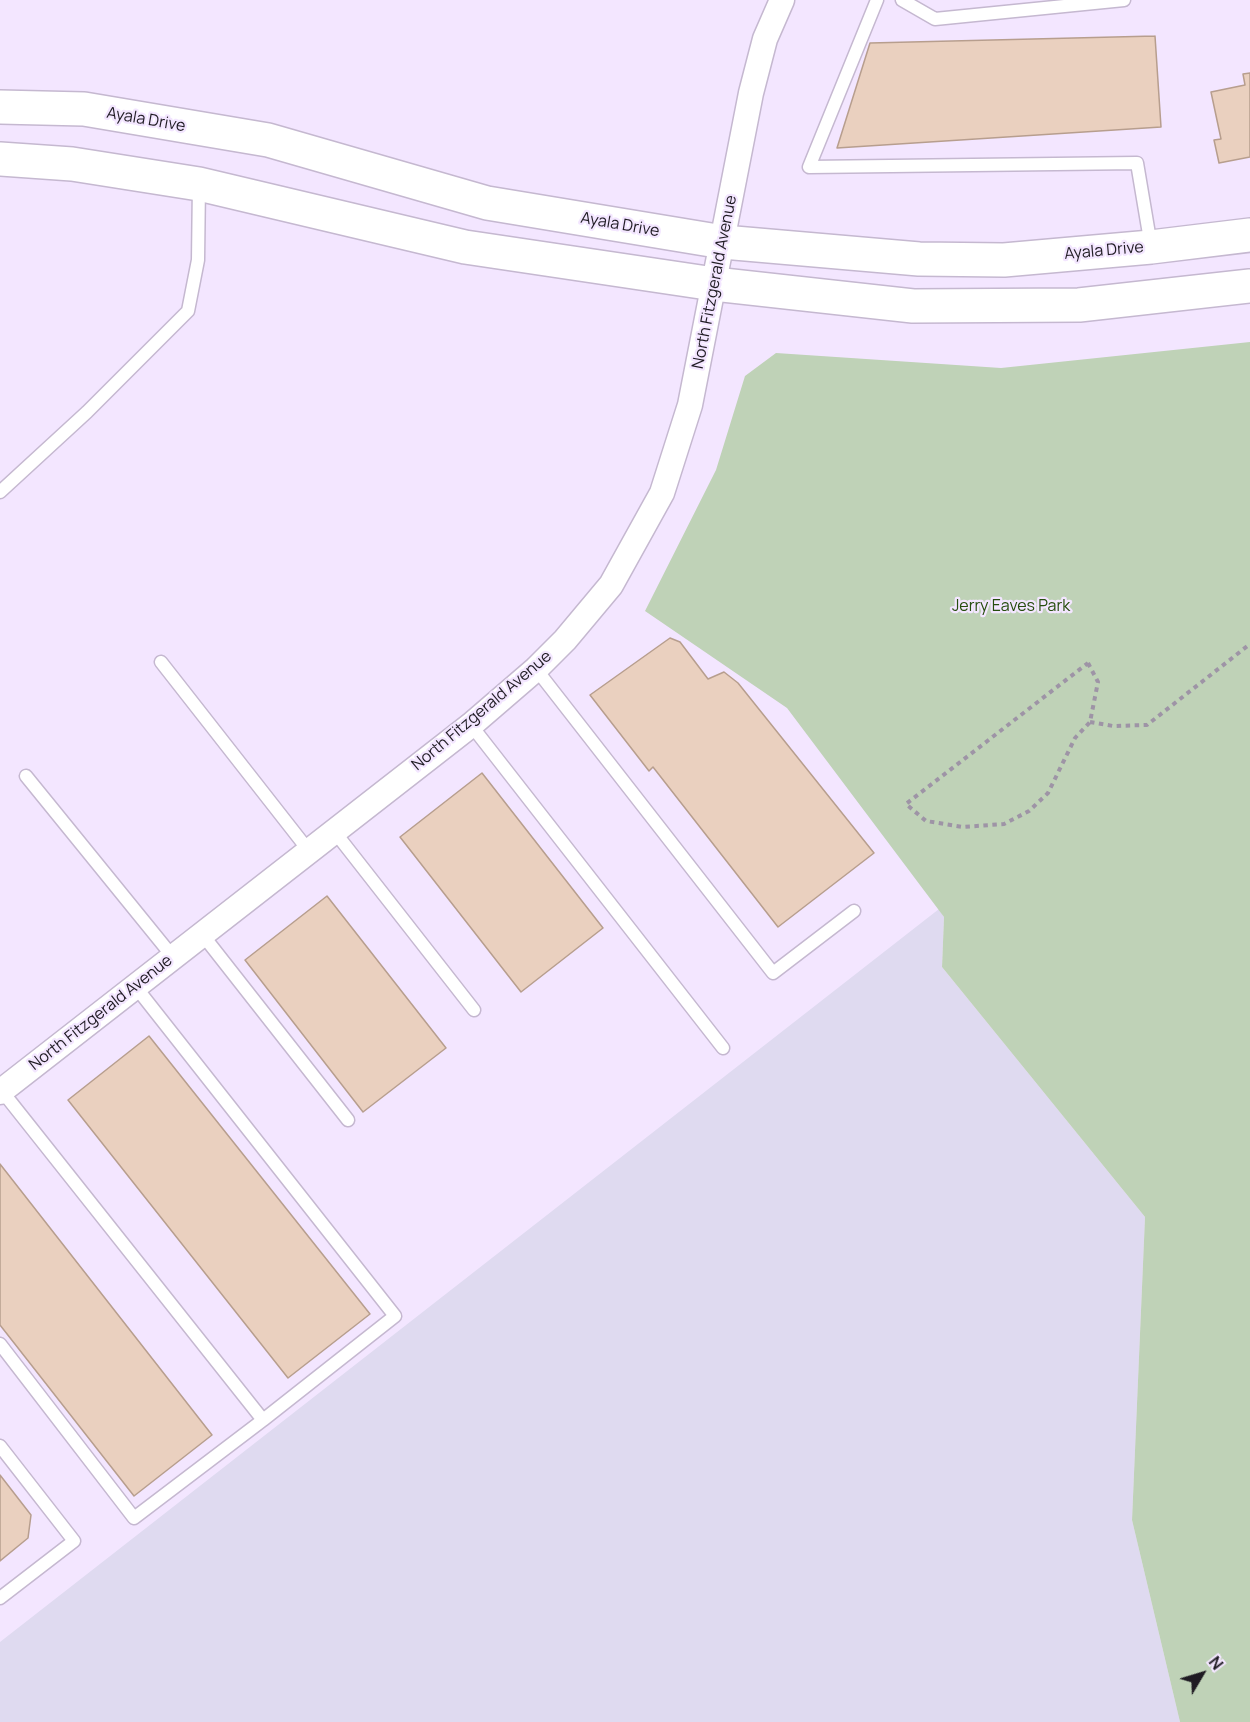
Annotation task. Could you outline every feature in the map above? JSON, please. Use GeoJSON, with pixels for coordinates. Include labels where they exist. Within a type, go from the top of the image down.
{"type":"FeatureCollection","features":[{"type":"Feature","properties":{"kind":"main road","name":"Ayala Drive"},"geometry":{"type":"LineString","coordinates":[[0,107],[84,110],[268,140],[488,203],[723,242],[919,260],[1004,260],[1151,247],[1250,235]]}},
{"type":"Feature","properties":{"kind":"main road"},"geometry":{"type":"LineString","coordinates":[[0,159],[72,164],[199,184],[465,247],[714,284],[913,306],[1079,305],[1250,286]]}},
{"type":"Feature","properties":{"kind":"street","name":"North Fitzgerald Avenue"},"geometry":{"type":"LineString","coordinates":[[1,1091],[471,725],[536,669],[565,640],[611,585],[662,493],[690,405],[751,93],[765,39],[782,0]]}},
{"type":"Feature","properties":{"kind":"lane"},"geometry":{"type":"LineString","coordinates":[[877,0],[809,167],[1137,163],[1151,247]]}},
{"type":"Feature","properties":{"kind":"lane"},"geometry":{"type":"LineString","coordinates":[[902,0],[935,19],[1124,0]]}},
{"type":"Feature","properties":{"kind":"lane"},"geometry":{"type":"LineString","coordinates":[[0,492],[87,412],[188,311],[198,260],[199,184]]}},
{"type":"Feature","properties":{"kind":"lane"},"geometry":{"type":"LineString","coordinates":[[161,662],[309,851]]}},
{"type":"Feature","properties":{"kind":"lane"},"geometry":{"type":"LineString","coordinates":[[536,669],[773,973],[854,911]]}},
{"type":"Feature","properties":{"kind":"lane"},"geometry":{"type":"LineString","coordinates":[[471,725],[723,1048]]}},
{"type":"Feature","properties":{"kind":"lane"},"geometry":{"type":"LineString","coordinates":[[26,776],[173,957]]}},
{"type":"Feature","properties":{"kind":"lane"},"geometry":{"type":"LineString","coordinates":[[334,831],[474,1010]]}},
{"type":"Feature","properties":{"kind":"lane"},"geometry":{"type":"LineString","coordinates":[[202,934],[348,1120]]}},
{"type":"Feature","properties":{"kind":"lane"},"geometry":{"type":"LineString","coordinates":[[0,1344],[134,1518],[395,1316],[135,986]]}},
{"type":"Feature","properties":{"kind":"lane"},"geometry":{"type":"LineString","coordinates":[[1,1091],[262,1420]]}},
{"type":"Feature","properties":{"kind":"lane"},"geometry":{"type":"LineString","coordinates":[[0,1446],[74,1541],[0,1598]]}},
{"type":"Feature","properties":{"kind":"path"},"geometry":{"type":"LineString","coordinates":[[1090,722],[1113,726],[1147,725],[1250,644]]}},
{"type":"Feature","properties":{"kind":"path"},"geometry":{"type":"LineString","coordinates":[[1089,663],[1098,682],[1090,722],[1075,738],[1048,793],[1029,811],[1004,824],[963,828],[926,821],[906,804],[1089,663]]}},
{"type":"Feature","properties":{"kind":"shaded area"},"geometry":{"type":"Polygon","coordinates":[[[939,909],[944,917],[942,967],[1145,1217],[1132,1520],[1180,1722],[0,1722],[0,1642],[939,909]]]}},
{"type":"Feature","properties":{"kind":"green space","name":"Jerry Eaves Park"},"geometry":{"type":"Polygon","coordinates":[[[1250,342],[1250,1722],[1180,1722],[1132,1520],[1145,1217],[942,967],[944,917],[787,708],[645,611],[716,470],[745,376],[776,353],[1001,368],[1250,342]]]}},
{"type":"Feature","properties":{"kind":"building"},"geometry":{"type":"Polygon","coordinates":[[[1155,36],[1161,127],[837,148],[870,43],[1155,36]]]}},
{"type":"Feature","properties":{"kind":"building"},"geometry":{"type":"Polygon","coordinates":[[[1250,73],[1250,157],[1219,163],[1214,140],[1221,139],[1211,92],[1245,85],[1243,74],[1250,73]]]}},
{"type":"Feature","properties":{"kind":"building"},"geometry":{"type":"Polygon","coordinates":[[[670,638],[680,642],[708,679],[724,672],[738,683],[874,853],[778,927],[653,767],[649,771],[590,695],[670,638]]]}},
{"type":"Feature","properties":{"kind":"building"},"geometry":{"type":"Polygon","coordinates":[[[482,773],[603,928],[521,992],[400,837],[482,773]]]}},
{"type":"Feature","properties":{"kind":"building"},"geometry":{"type":"Polygon","coordinates":[[[327,896],[446,1048],[363,1112],[245,960],[327,896]]]}},
{"type":"Feature","properties":{"kind":"building"},"geometry":{"type":"Polygon","coordinates":[[[149,1036],[370,1314],[288,1378],[68,1100],[149,1036]]]}},
{"type":"Feature","properties":{"kind":"building"},"geometry":{"type":"Polygon","coordinates":[[[0,1164],[212,1435],[134,1496],[0,1325],[0,1164]]]}},
{"type":"Feature","properties":{"kind":"building"},"geometry":{"type":"Polygon","coordinates":[[[0,1475],[31,1515],[28,1538],[0,1561],[0,1475]]]}}]}
